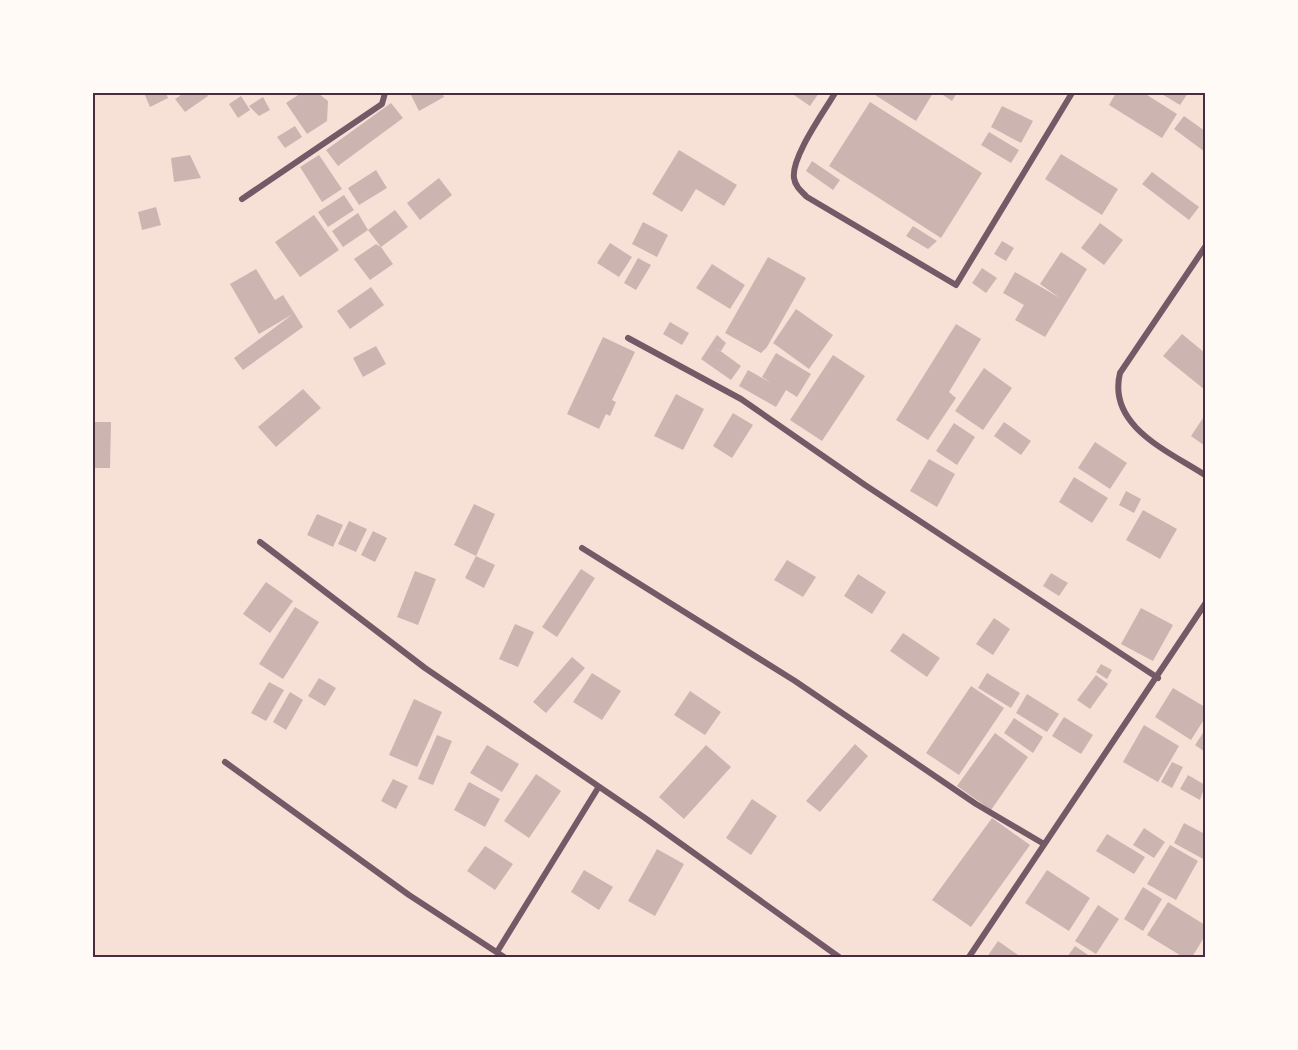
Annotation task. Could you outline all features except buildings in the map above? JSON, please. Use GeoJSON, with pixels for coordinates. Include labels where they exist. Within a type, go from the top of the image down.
{"type":"FeatureCollection","features":[{"type":"Feature","properties":{"kind":"street"},"geometry":{"type":"LineString","coordinates":[[242,199],[382,104],[385,93]]}},
{"type":"Feature","properties":{"kind":"street"},"geometry":{"type":"LineString","coordinates":[[836,93],[802,150],[794,172],[796,186],[807,197],[956,285],[1072,93]]}},
{"type":"Feature","properties":{"kind":"street"},"geometry":{"type":"LineString","coordinates":[[1205,248],[1120,373],[1117,386],[1127,419],[1142,433],[1205,475]]}},
{"type":"Feature","properties":{"kind":"street"},"geometry":{"type":"LineString","coordinates":[[628,338],[741,399],[865,485],[1158,678]]}},
{"type":"Feature","properties":{"kind":"street"},"geometry":{"type":"LineString","coordinates":[[260,542],[425,668],[645,818],[839,957]]}},
{"type":"Feature","properties":{"kind":"street"},"geometry":{"type":"LineString","coordinates":[[582,548],[795,681],[976,804],[1044,844]]}},
{"type":"Feature","properties":{"kind":"street"},"geometry":{"type":"LineString","coordinates":[[969,957],[1158,678],[1205,604]]}},
{"type":"Feature","properties":{"kind":"street"},"geometry":{"type":"LineString","coordinates":[[225,762],[409,896],[504,957]]}},
{"type":"Feature","properties":{"kind":"street"},"geometry":{"type":"LineString","coordinates":[[496,952],[598,788]]}}]}
